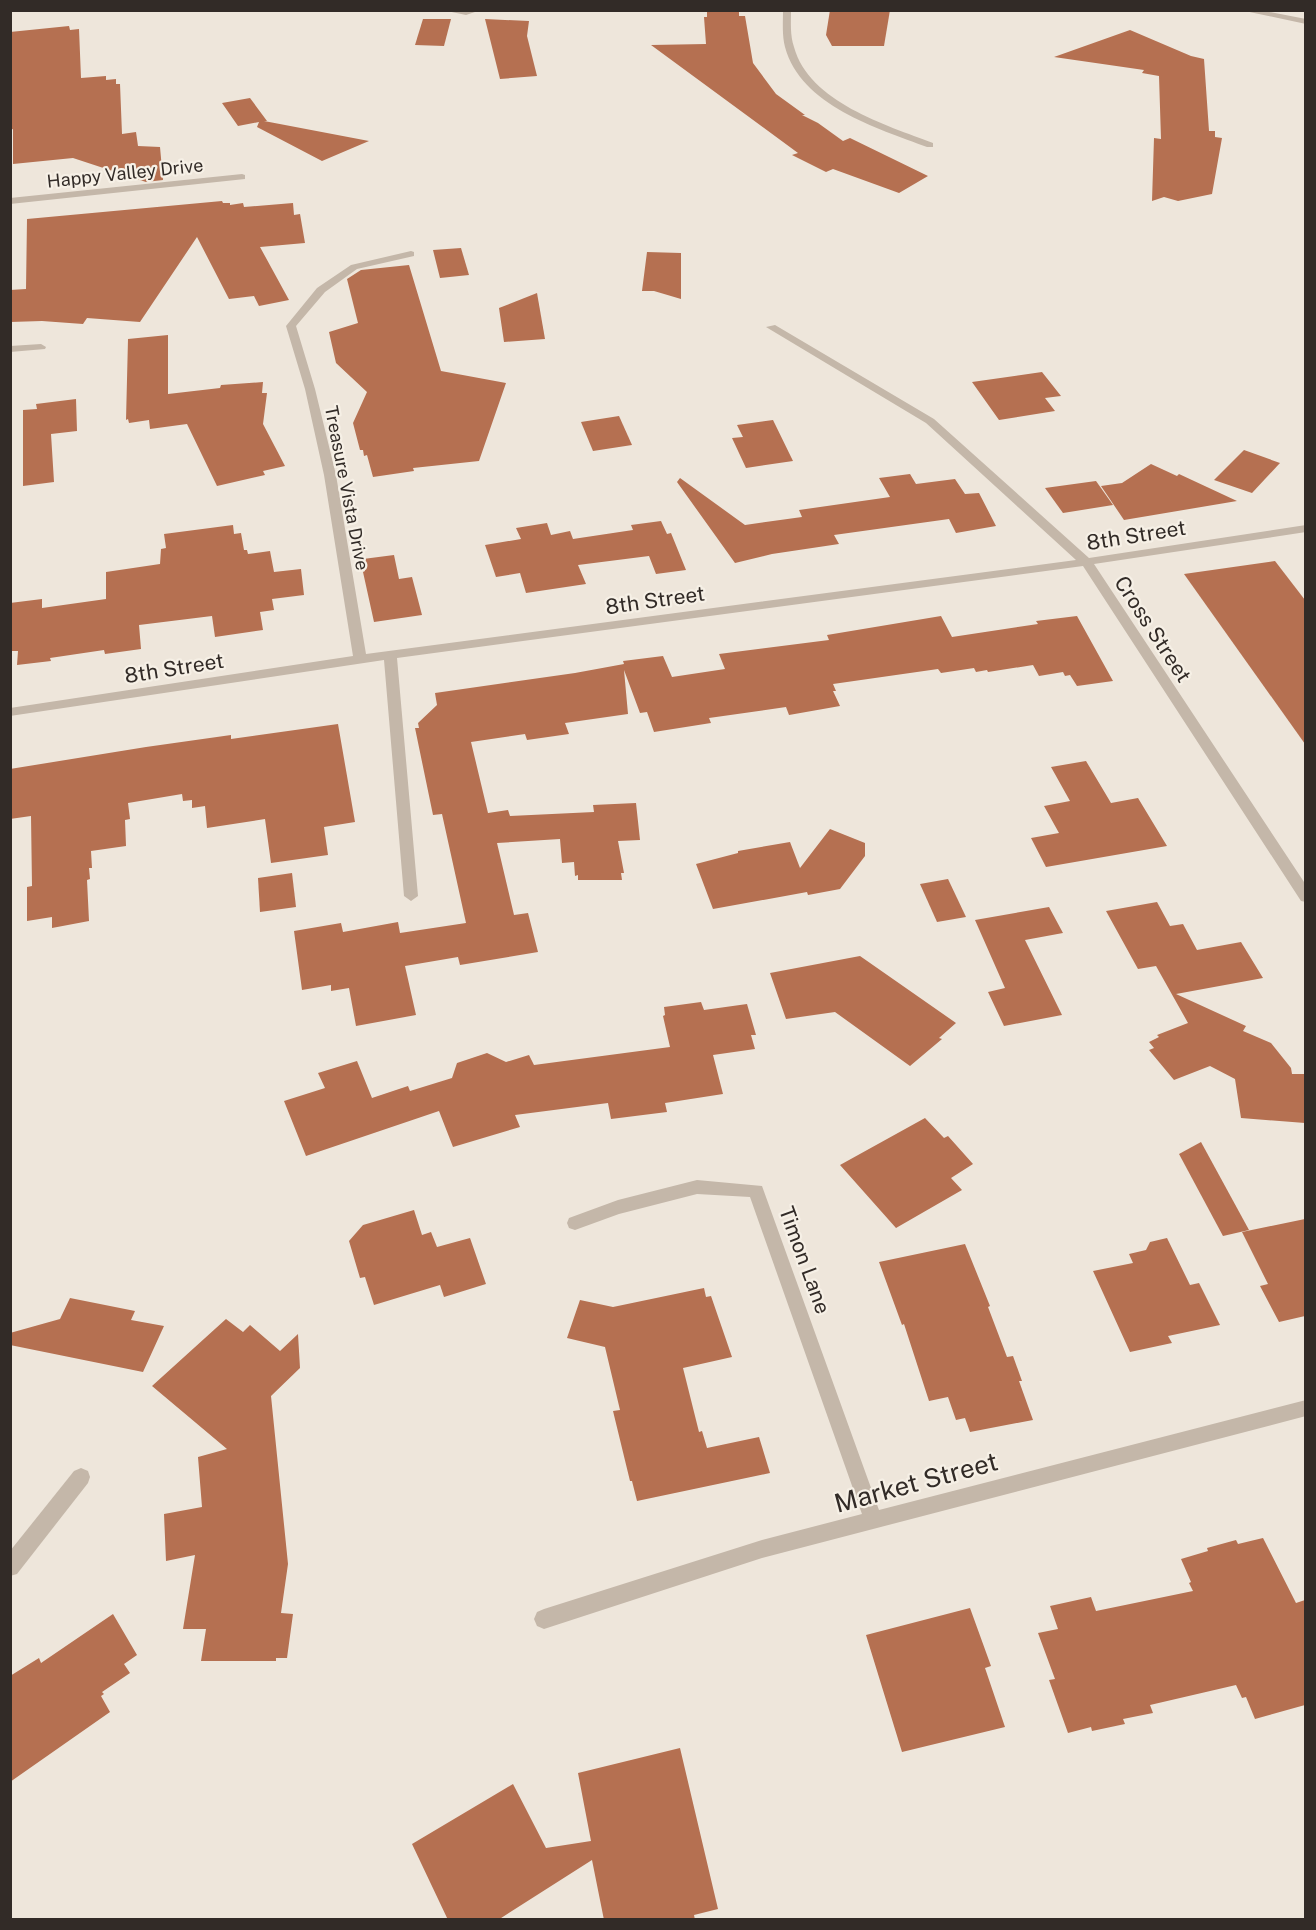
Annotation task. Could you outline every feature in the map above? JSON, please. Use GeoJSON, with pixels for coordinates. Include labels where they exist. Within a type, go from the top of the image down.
{"type":"FeatureCollection","features":[{"type":"Feature","properties":{"kind":"street"},"geometry":{"type":"LineString","coordinates":[[446,10],[466,13],[477,10]]}},
{"type":"Feature","properties":{"kind":"street"},"geometry":{"type":"LineString","coordinates":[[788,10],[788,41],[792,52],[801,69],[819,90],[840,106],[861,117],[930,146]]}},
{"type":"Feature","properties":{"kind":"street"},"geometry":{"type":"LineString","coordinates":[[1244,10],[1305,22]]}},
{"type":"Feature","properties":{"kind":"street","name":"Happy Valley Drive"},"geometry":{"type":"LineString","coordinates":[[10,201],[242,177]]}},
{"type":"Feature","properties":{"kind":"street","name":"Treasure Vista Drive"},"geometry":{"type":"LineString","coordinates":[[360,659],[330,474],[310,389],[291,326],[321,290],[354,267],[411,254]]}},
{"type":"Feature","properties":{"kind":"street","name":"Cross Street"},"geometry":{"type":"LineString","coordinates":[[771,327],[930,421],[1086,562],[1305,897]]}},
{"type":"Feature","properties":{"kind":"street"},"geometry":{"type":"LineString","coordinates":[[10,349],[40,347]]}},
{"type":"Feature","properties":{"kind":"street","name":"8th Street"},"geometry":{"type":"LineString","coordinates":[[10,712],[360,659],[1086,562],[1305,528]]}},
{"type":"Feature","properties":{"kind":"street"},"geometry":{"type":"LineString","coordinates":[[390,656],[411,896]]}},
{"type":"Feature","properties":{"kind":"street","name":"Timon Lane"},"geometry":{"type":"LineString","coordinates":[[575,1223],[618,1207],[697,1187],[756,1191],[874,1521]]}},
{"type":"Feature","properties":{"kind":"street","name":"Market Street"},"geometry":{"type":"LineString","coordinates":[[544,1619],[762,1550],[1305,1408]]}},
{"type":"Feature","properties":{"kind":"street"},"geometry":{"type":"LineString","coordinates":[[10,1568],[81,1476]]}},
{"type":"Feature","properties":{"kind":"building"},"geometry":{"type":"Polygon","coordinates":[[[830,10],[890,10],[884,46],[832,46],[826,35],[830,10]]]}},
{"type":"Feature","properties":{"kind":"building"},"geometry":{"type":"Polygon","coordinates":[[[707,11],[739,11],[739,16],[745,16],[753,63],[776,94],[805,115],[802,115],[818,123],[843,141],[850,138],[928,176],[899,193],[833,169],[826,172],[792,155],[798,153],[651,45],[706,44],[704,17],[707,17],[707,11]]]}},
{"type":"Feature","properties":{"kind":"building"},"geometry":{"type":"Polygon","coordinates":[[[423,19],[451,19],[444,46],[415,45],[423,19]]]}},
{"type":"Feature","properties":{"kind":"building"},"geometry":{"type":"Polygon","coordinates":[[[485,19],[529,21],[527,36],[537,76],[500,79],[485,19]]]}},
{"type":"Feature","properties":{"kind":"building"},"geometry":{"type":"Polygon","coordinates":[[[69,26],[70,30],[79,29],[81,78],[106,76],[106,80],[116,79],[116,84],[120,84],[122,134],[136,132],[138,146],[160,147],[163,180],[146,182],[73,158],[13,164],[13,129],[10,130],[10,32],[69,26]]]}},
{"type":"Feature","properties":{"kind":"building"},"geometry":{"type":"Polygon","coordinates":[[[1130,30],[1191,56],[1204,59],[1209,131],[1215,131],[1215,137],[1222,138],[1212,194],[1178,201],[1164,197],[1152,201],[1154,138],[1161,139],[1159,76],[1142,73],[1144,70],[1054,57],[1130,30]]]}},
{"type":"Feature","properties":{"kind":"building"},"geometry":{"type":"Polygon","coordinates":[[[250,98],[267,121],[264,121],[369,141],[322,161],[257,127],[259,122],[238,126],[222,103],[250,98]]]}},
{"type":"Feature","properties":{"kind":"building"},"geometry":{"type":"Polygon","coordinates":[[[222,201],[230,205],[243,203],[244,207],[293,203],[294,215],[300,214],[305,243],[260,247],[289,300],[259,306],[254,296],[229,299],[197,237],[140,322],[87,318],[83,324],[42,321],[10,322],[10,290],[26,289],[27,219],[222,201]]]}},
{"type":"Feature","properties":{"kind":"building"},"geometry":{"type":"Polygon","coordinates":[[[461,248],[469,275],[440,278],[433,250],[461,248]]]}},
{"type":"Feature","properties":{"kind":"building"},"geometry":{"type":"Polygon","coordinates":[[[647,252],[681,253],[681,299],[654,291],[642,291],[647,252]]]}},
{"type":"Feature","properties":{"kind":"building"},"geometry":{"type":"Polygon","coordinates":[[[409,265],[441,371],[506,383],[479,461],[413,468],[414,471],[373,477],[367,455],[364,456],[363,450],[360,450],[353,423],[367,392],[336,363],[329,332],[358,323],[347,279],[361,270],[409,265]]]}},
{"type":"Feature","properties":{"kind":"building"},"geometry":{"type":"Polygon","coordinates":[[[537,293],[545,339],[504,342],[499,308],[537,293]]]}},
{"type":"Feature","properties":{"kind":"building"},"geometry":{"type":"Polygon","coordinates":[[[168,335],[168,394],[220,388],[221,385],[263,382],[262,393],[267,393],[263,424],[285,466],[263,471],[265,475],[217,486],[187,424],[150,429],[149,420],[129,423],[128,419],[126,420],[128,339],[168,335]]]}},
{"type":"Feature","properties":{"kind":"building"},"geometry":{"type":"Polygon","coordinates":[[[1042,372],[1061,396],[1045,398],[1055,411],[999,420],[972,382],[1042,372]]]}},
{"type":"Feature","properties":{"kind":"building"},"geometry":{"type":"Polygon","coordinates":[[[76,399],[77,431],[51,434],[54,482],[23,486],[23,410],[37,409],[36,404],[76,399]]]}},
{"type":"Feature","properties":{"kind":"building"},"geometry":{"type":"Polygon","coordinates":[[[619,416],[632,445],[593,451],[581,422],[619,416]]]}},
{"type":"Feature","properties":{"kind":"building"},"geometry":{"type":"Polygon","coordinates":[[[773,420],[793,461],[746,468],[732,438],[743,437],[737,425],[773,420]]]}},
{"type":"Feature","properties":{"kind":"building"},"geometry":{"type":"Polygon","coordinates":[[[1244,450],[1280,463],[1252,493],[1214,480],[1244,450]]]}},
{"type":"Feature","properties":{"kind":"building"},"geometry":{"type":"Polygon","coordinates":[[[1151,464],[1177,476],[1179,474],[1237,501],[1124,520],[1101,486],[1122,483],[1151,464]]]}},
{"type":"Feature","properties":{"kind":"building"},"geometry":{"type":"Polygon","coordinates":[[[910,474],[916,484],[955,479],[965,494],[979,493],[996,526],[956,533],[949,519],[834,535],[839,544],[772,554],[735,563],[677,482],[680,478],[745,525],[802,517],[799,510],[890,497],[879,478],[910,474]]]}},
{"type":"Feature","properties":{"kind":"building"},"geometry":{"type":"Polygon","coordinates":[[[1096,481],[1113,505],[1063,513],[1045,488],[1096,481]]]}},
{"type":"Feature","properties":{"kind":"building"},"geometry":{"type":"Polygon","coordinates":[[[661,521],[667,534],[671,533],[686,570],[656,574],[649,556],[578,565],[586,584],[526,593],[520,573],[496,577],[485,545],[521,539],[516,528],[547,523],[551,535],[570,531],[573,539],[633,530],[631,525],[661,521]]]}},
{"type":"Feature","properties":{"kind":"building"},"geometry":{"type":"Polygon","coordinates":[[[233,525],[234,534],[241,533],[244,550],[247,550],[248,554],[270,551],[274,572],[301,569],[304,595],[272,599],[274,610],[260,612],[263,630],[215,637],[212,616],[139,625],[141,649],[105,654],[104,650],[50,658],[51,661],[17,665],[18,651],[10,651],[10,603],[42,599],[42,608],[106,599],[106,572],[160,564],[161,549],[166,548],[164,534],[233,525]]]}},
{"type":"Feature","properties":{"kind":"building"},"geometry":{"type":"Polygon","coordinates":[[[394,555],[399,579],[412,577],[422,615],[374,622],[363,572],[365,571],[363,559],[394,555]]]}},
{"type":"Feature","properties":{"kind":"building"},"geometry":{"type":"Polygon","coordinates":[[[1275,561],[1305,600],[1305,744],[1184,574],[1275,561]]]}},
{"type":"Feature","properties":{"kind":"building"},"geometry":{"type":"Polygon","coordinates":[[[941,616],[952,637],[1038,624],[1036,621],[1077,616],[1113,681],[1077,686],[1070,675],[1065,676],[1063,672],[1039,676],[1033,665],[988,672],[987,670],[976,672],[974,668],[941,673],[938,669],[833,684],[836,691],[833,691],[840,706],[789,715],[786,707],[709,718],[711,723],[654,732],[647,712],[640,713],[624,670],[628,714],[565,723],[569,734],[527,740],[525,734],[471,742],[488,813],[508,810],[510,816],[594,812],[593,805],[636,803],[640,840],[618,841],[624,873],[621,873],[622,880],[578,880],[578,875],[575,876],[574,862],[562,863],[560,839],[497,843],[514,915],[528,913],[538,952],[460,965],[458,957],[405,966],[416,1015],[356,1026],[349,988],[331,991],[331,985],[302,990],[294,931],[341,923],[343,932],[398,922],[400,933],[466,923],[442,814],[433,815],[415,728],[419,728],[418,723],[437,705],[435,693],[575,673],[624,664],[623,661],[663,656],[672,677],[725,669],[719,654],[829,640],[827,635],[941,616]]]}},
{"type":"Feature","properties":{"kind":"building"},"geometry":{"type":"Polygon","coordinates":[[[338,724],[355,822],[324,827],[328,855],[271,863],[265,819],[207,828],[205,806],[192,808],[192,800],[183,801],[182,794],[128,803],[130,819],[125,820],[126,846],[91,851],[92,868],[89,868],[90,879],[87,880],[89,921],[52,928],[52,917],[27,921],[27,887],[32,886],[31,816],[10,819],[10,769],[231,735],[231,739],[338,724]]]}},
{"type":"Feature","properties":{"kind":"building"},"geometry":{"type":"Polygon","coordinates":[[[1086,761],[1111,803],[1138,798],[1167,846],[1046,867],[1031,838],[1059,833],[1044,806],[1070,801],[1051,767],[1086,761]]]}},
{"type":"Feature","properties":{"kind":"building"},"geometry":{"type":"Polygon","coordinates":[[[830,829],[865,843],[865,856],[840,889],[808,895],[807,892],[713,909],[696,864],[738,853],[738,851],[790,842],[800,868],[830,829]]]}},
{"type":"Feature","properties":{"kind":"building"},"geometry":{"type":"Polygon","coordinates":[[[292,873],[296,907],[260,912],[258,878],[292,873]]]}},
{"type":"Feature","properties":{"kind":"building"},"geometry":{"type":"Polygon","coordinates":[[[948,879],[966,917],[937,922],[920,884],[948,879]]]}},
{"type":"Feature","properties":{"kind":"building"},"geometry":{"type":"Polygon","coordinates":[[[1157,902],[1170,926],[1183,924],[1197,950],[1241,942],[1263,978],[1176,994],[1246,1026],[1243,1031],[1271,1043],[1291,1068],[1292,1074],[1305,1074],[1305,1123],[1241,1118],[1235,1079],[1210,1066],[1174,1080],[1149,1050],[1154,1048],[1149,1042],[1159,1037],[1157,1035],[1188,1023],[1156,966],[1138,969],[1106,911],[1157,902]]]}},
{"type":"Feature","properties":{"kind":"building"},"geometry":{"type":"Polygon","coordinates":[[[1049,907],[1063,933],[1025,940],[1062,1015],[1004,1026],[988,992],[1005,988],[975,920],[1049,907]]]}},
{"type":"Feature","properties":{"kind":"building"},"geometry":{"type":"Polygon","coordinates":[[[860,956],[956,1023],[939,1038],[942,1039],[910,1066],[835,1012],[786,1019],[770,973],[860,956]]]}},
{"type":"Feature","properties":{"kind":"building"},"geometry":{"type":"Polygon","coordinates":[[[701,1002],[704,1010],[747,1004],[756,1035],[751,1035],[755,1049],[713,1055],[723,1094],[665,1103],[667,1112],[611,1119],[608,1103],[515,1115],[520,1127],[453,1147],[439,1111],[306,1156],[284,1101],[325,1088],[318,1073],[357,1061],[372,1098],[408,1086],[410,1091],[452,1078],[457,1063],[487,1053],[506,1062],[529,1055],[534,1065],[670,1047],[663,1016],[665,1015],[664,1007],[701,1002]]]}},
{"type":"Feature","properties":{"kind":"building"},"geometry":{"type":"Polygon","coordinates":[[[925,1118],[944,1138],[948,1136],[973,1164],[951,1178],[962,1190],[896,1228],[840,1165],[925,1118]]]}},
{"type":"Feature","properties":{"kind":"building"},"geometry":{"type":"Polygon","coordinates":[[[1201,1142],[1249,1230],[1223,1236],[1179,1154],[1201,1142]]]}},
{"type":"Feature","properties":{"kind":"building"},"geometry":{"type":"Polygon","coordinates":[[[414,1210],[422,1235],[431,1232],[437,1247],[470,1238],[486,1284],[444,1297],[440,1285],[374,1305],[365,1277],[360,1278],[349,1241],[363,1225],[414,1210]]]}},
{"type":"Feature","properties":{"kind":"building"},"geometry":{"type":"Polygon","coordinates":[[[1305,1219],[1305,1316],[1279,1322],[1260,1286],[1268,1284],[1242,1232],[1305,1219]]]}},
{"type":"Feature","properties":{"kind":"building"},"geometry":{"type":"Polygon","coordinates":[[[1167,1238],[1190,1285],[1199,1283],[1220,1325],[1168,1336],[1172,1343],[1130,1352],[1093,1271],[1133,1263],[1129,1254],[1146,1250],[1150,1242],[1167,1238]]]}},
{"type":"Feature","properties":{"kind":"building"},"geometry":{"type":"Polygon","coordinates":[[[965,1244],[990,1306],[988,1307],[1007,1357],[1013,1356],[1033,1420],[970,1432],[965,1418],[956,1420],[948,1397],[929,1401],[904,1324],[902,1325],[879,1262],[965,1244]]]}},
{"type":"Feature","properties":{"kind":"building"},"geometry":{"type":"Polygon","coordinates":[[[704,1288],[706,1297],[711,1296],[732,1357],[683,1368],[699,1432],[702,1431],[707,1448],[759,1437],[770,1473],[637,1501],[613,1411],[620,1410],[605,1347],[567,1338],[580,1300],[613,1307],[704,1288]]]}},
{"type":"Feature","properties":{"kind":"building"},"geometry":{"type":"Polygon","coordinates":[[[70,1298],[135,1311],[131,1320],[164,1326],[143,1372],[10,1345],[10,1333],[60,1319],[70,1298]]]}},
{"type":"Feature","properties":{"kind":"building"},"geometry":{"type":"Polygon","coordinates":[[[226,1319],[243,1332],[250,1325],[280,1351],[298,1334],[300,1368],[271,1396],[288,1564],[281,1613],[293,1614],[287,1658],[276,1658],[276,1661],[201,1661],[206,1629],[183,1629],[195,1555],[166,1561],[164,1514],[202,1507],[198,1457],[227,1449],[152,1386],[226,1319]]]}},
{"type":"Feature","properties":{"kind":"building"},"geometry":{"type":"Polygon","coordinates":[[[1263,1538],[1296,1603],[1305,1600],[1305,1705],[1255,1719],[1246,1697],[1242,1698],[1236,1685],[1150,1705],[1153,1713],[1123,1719],[1125,1724],[1092,1731],[1091,1727],[1068,1733],[1049,1680],[1055,1679],[1038,1633],[1058,1629],[1050,1606],[1091,1597],[1096,1611],[1193,1591],[1181,1559],[1208,1551],[1207,1548],[1236,1540],[1238,1544],[1263,1538]]]}},
{"type":"Feature","properties":{"kind":"building"},"geometry":{"type":"Polygon","coordinates":[[[970,1608],[991,1666],[985,1668],[1005,1727],[902,1752],[866,1635],[970,1608]]]}},
{"type":"Feature","properties":{"kind":"building"},"geometry":{"type":"Polygon","coordinates":[[[113,1614],[137,1655],[124,1664],[130,1673],[102,1692],[104,1694],[101,1696],[110,1712],[10,1782],[10,1676],[39,1658],[41,1663],[113,1614]]]}},
{"type":"Feature","properties":{"kind":"building"},"geometry":{"type":"Polygon","coordinates":[[[680,1748],[718,1909],[694,1915],[695,1920],[604,1920],[592,1860],[498,1920],[448,1920],[412,1844],[513,1784],[546,1848],[591,1841],[578,1773],[680,1748]]]}}]}
